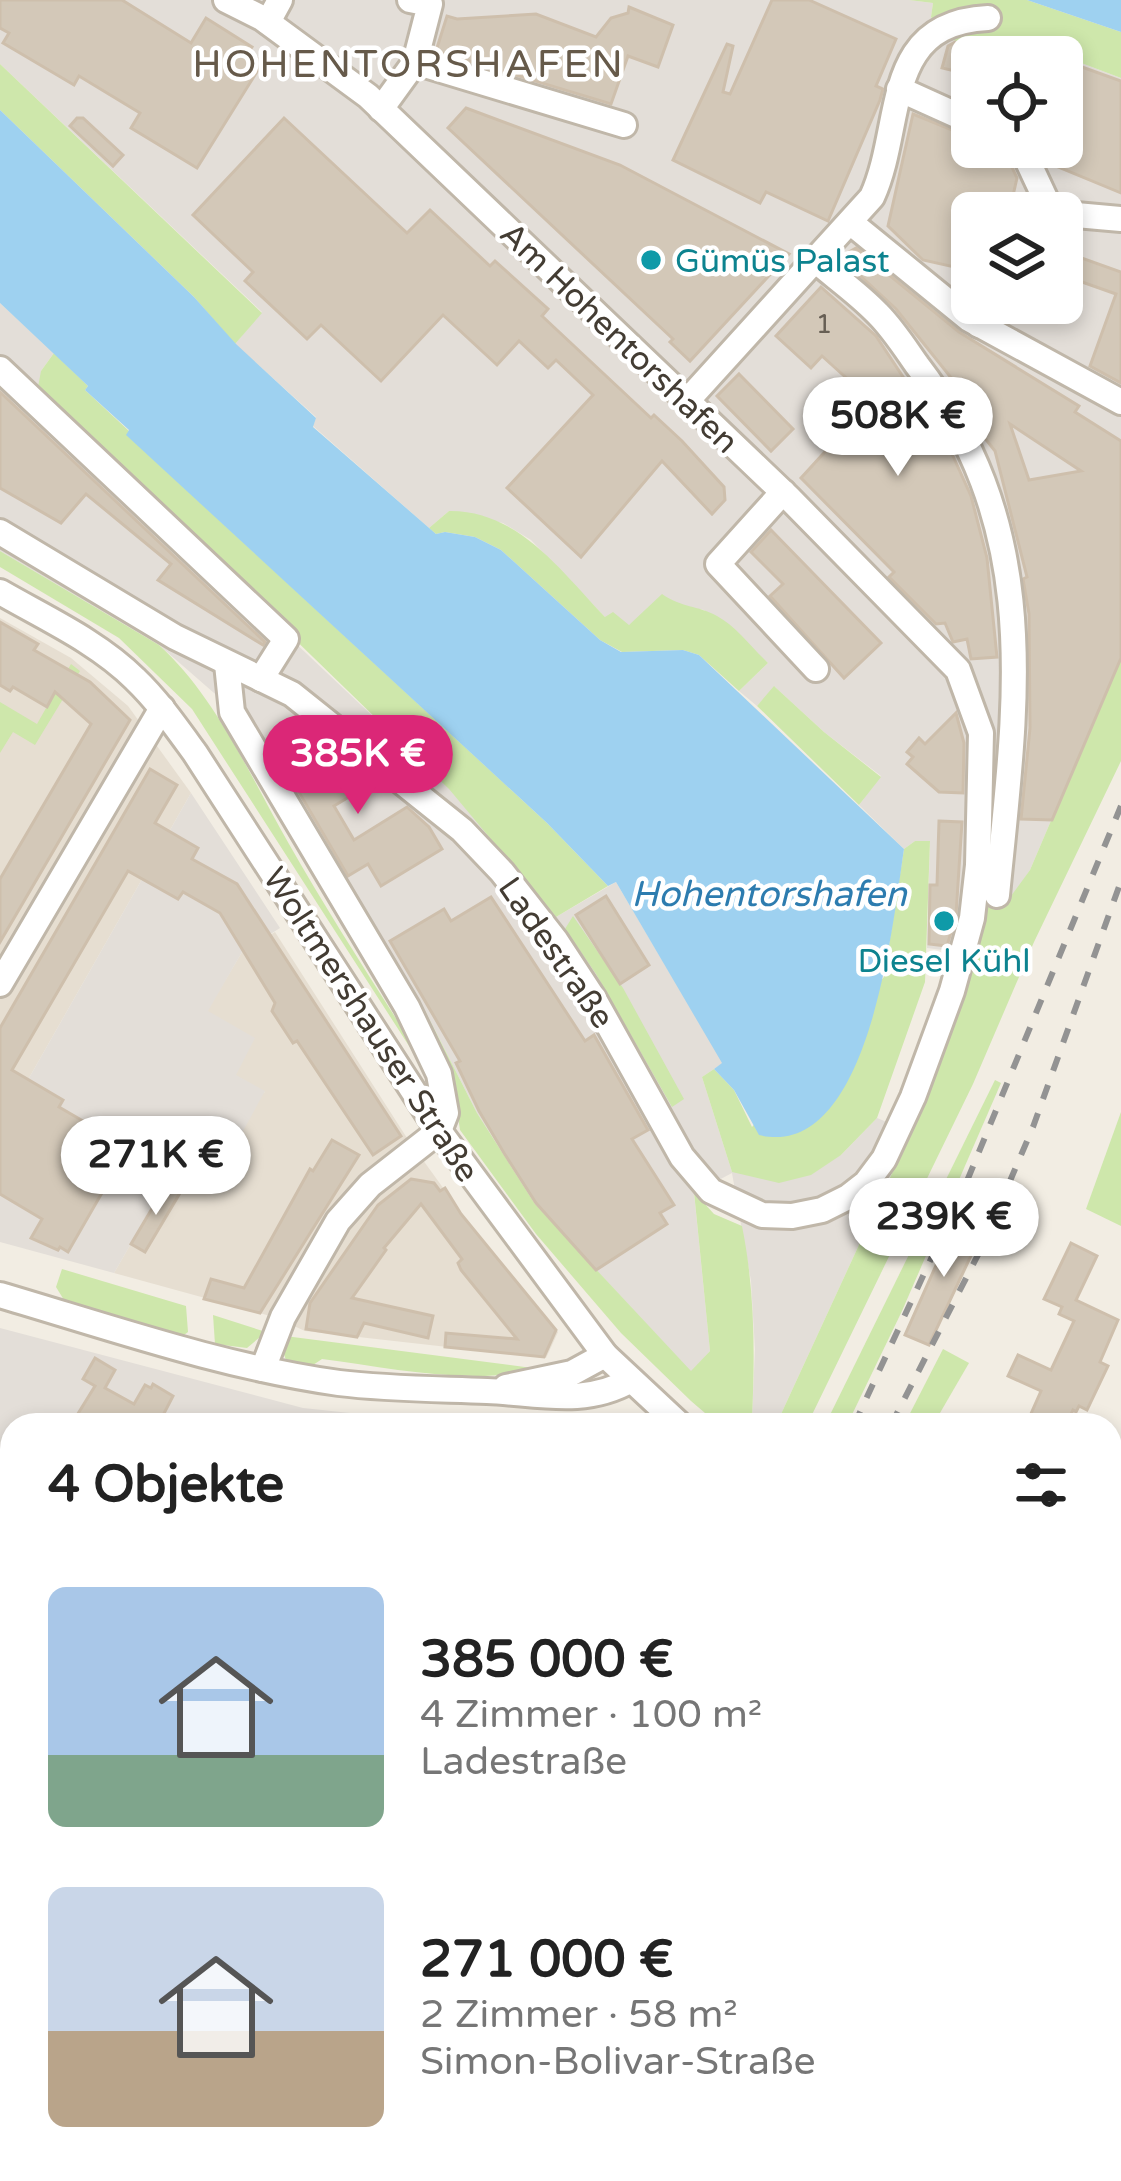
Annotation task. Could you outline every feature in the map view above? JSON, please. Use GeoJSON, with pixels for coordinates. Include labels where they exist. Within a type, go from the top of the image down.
{"type":"FeatureCollection","features":[{"type":"Feature","properties":{"kind":"street","name":"Am Hohentorshafen"},"geometry":{"type":"LineString","coordinates":[[226,0],[274,11],[783,492],[958,670],[981,733],[978,865],[972,918],[952,991],[913,1097],[884,1159],[866,1183],[822,1210],[792,1216]]}},
{"type":"Feature","properties":{"kind":"street"},"geometry":{"type":"LineString","coordinates":[[381,109],[415,62],[430,4],[410,0]]}},
{"type":"Feature","properties":{"kind":"street"},"geometry":{"type":"LineString","coordinates":[[687,401],[872,196],[911,55],[923,41],[956,22],[988,18]]}},
{"type":"Feature","properties":{"kind":"street"},"geometry":{"type":"LineString","coordinates":[[415,62],[624,125]]}},
{"type":"Feature","properties":{"kind":"street"},"geometry":{"type":"LineString","coordinates":[[899,89],[951,113]]}},
{"type":"Feature","properties":{"kind":"street"},"geometry":{"type":"LineString","coordinates":[[1083,216],[1121,219]]}},
{"type":"Feature","properties":{"kind":"street"},"geometry":{"type":"LineString","coordinates":[[850,222],[951,290]]}},
{"type":"Feature","properties":{"kind":"street"},"geometry":{"type":"LineString","coordinates":[[815,260],[879,315],[947,404],[984,482],[999,530],[1012,601],[1015,728],[998,895]]}},
{"type":"Feature","properties":{"kind":"street"},"geometry":{"type":"LineString","coordinates":[[1001,324],[1121,402]]}},
{"type":"Feature","properties":{"kind":"street"},"geometry":{"type":"LineString","coordinates":[[0,369],[286,640],[261,679]]}},
{"type":"Feature","properties":{"kind":"street"},"geometry":{"type":"LineString","coordinates":[[783,492],[718,564],[816,669]]}},
{"type":"Feature","properties":{"kind":"street","name":"Ladestraße"},"geometry":{"type":"LineString","coordinates":[[0,532],[227,664],[292,694],[462,830],[502,872],[594,999],[682,1157],[702,1183],[736,1206],[762,1215],[792,1216]]}},
{"type":"Feature","properties":{"kind":"street","name":"Woltmershauser Straße"},"geometry":{"type":"LineString","coordinates":[[0,592],[92,646],[133,676],[162,708],[439,1131],[605,1355],[667,1413]]}},
{"type":"Feature","properties":{"kind":"street"},"geometry":{"type":"LineString","coordinates":[[227,664],[232,712],[407,1007],[439,1074],[446,1113],[439,1131],[370,1185],[338,1221],[283,1317],[262,1369]]}},
{"type":"Feature","properties":{"kind":"street"},"geometry":{"type":"LineString","coordinates":[[0,983],[162,708]]}},
{"type":"Feature","properties":{"kind":"street"},"geometry":{"type":"LineString","coordinates":[[981,733],[1015,728]]}},
{"type":"Feature","properties":{"kind":"street"},"geometry":{"type":"LineString","coordinates":[[0,1295],[262,1369],[341,1383],[567,1398],[617,1388],[631,1379]]}},
{"type":"Feature","properties":{"kind":"street"},"geometry":{"type":"LineString","coordinates":[[494,1391],[572,1373],[605,1355]]}},
{"type":"Feature","properties":{"kind":"shaded area"},"geometry":{"type":"Polygon","coordinates":[[[0,0],[933,3],[931,17],[951,40],[951,168],[1083,168],[1083,64],[1121,78],[1121,656],[1030,870],[974,954],[927,948],[930,842],[915,841],[904,849],[859,805],[881,776],[775,687],[757,706],[739,691],[768,663],[704,610],[679,606],[629,625],[605,617],[531,540],[503,523],[449,511],[429,528],[313,426],[316,417],[235,344],[262,312],[0,64],[0,0]]]}},
{"type":"Feature","properties":{"kind":"shaded area"},"geometry":{"type":"Polygon","coordinates":[[[0,303],[54,353],[41,371],[290,638],[450,789],[556,917],[616,882],[723,1063],[702,1077],[732,1172],[841,1155],[877,1118],[911,1132],[782,1413],[752,1413],[751,1281],[732,1173],[694,1193],[710,1351],[691,1372],[535,1204],[477,1113],[423,1007],[253,727],[159,645],[0,551],[0,303]]]}},
{"type":"Feature","properties":{"kind":"shaded area"},"geometry":{"type":"Polygon","coordinates":[[[0,618],[71,658],[128,706],[191,793],[0,1129],[0,618]]]}},
{"type":"Feature","properties":{"kind":"shaded area"},"geometry":{"type":"Polygon","coordinates":[[[191,793],[280,928],[242,952],[208,1011],[255,1038],[236,1075],[265,1091],[237,1142],[201,1123],[114,1273],[0,1242],[0,1129],[191,793]]]}},
{"type":"Feature","properties":{"kind":"shaded area"},"geometry":{"type":"Polygon","coordinates":[[[275,932],[407,1138],[558,1332],[546,1358],[305,1331],[274,1317],[114,1273],[201,1122],[265,1092],[235,1075],[207,1011],[242,952],[275,932]]]}},
{"type":"Feature","properties":{"kind":"shaded area"},"geometry":{"type":"Polygon","coordinates":[[[0,1328],[303,1408],[350,1413],[0,1413],[0,1328]]]}},
{"type":"Feature","properties":{"kind":"green space"},"geometry":{"type":"Polygon","coordinates":[[[909,0],[1027,0],[1121,32],[1121,78],[1083,64],[1083,36],[945,38],[931,17],[933,3],[909,0]]]}},
{"type":"Feature","properties":{"kind":"green space"},"geometry":{"type":"Polygon","coordinates":[[[0,64],[262,313],[235,344],[194,297],[0,110],[0,64]]]}},
{"type":"Feature","properties":{"kind":"green space"},"geometry":{"type":"Polygon","coordinates":[[[54,353],[129,431],[127,435],[547,823],[608,886],[556,917],[449,789],[49,401],[38,387],[41,371],[54,353]]]}},
{"type":"Feature","properties":{"kind":"green space"},"geometry":{"type":"Polygon","coordinates":[[[449,511],[474,513],[517,532],[605,617],[613,612],[629,625],[662,594],[724,620],[768,663],[739,691],[699,655],[683,650],[622,652],[600,640],[501,550],[475,537],[436,534],[429,528],[449,511]]]}},
{"type":"Feature","properties":{"kind":"green space"},"geometry":{"type":"Polygon","coordinates":[[[0,551],[159,645],[180,666],[231,739],[304,870],[414,1047],[411,1049],[192,709],[119,638],[0,567],[0,551]]]}},
{"type":"Feature","properties":{"kind":"green space"},"geometry":{"type":"Polygon","coordinates":[[[1121,656],[1121,761],[1034,942],[973,1084],[813,1413],[782,1413],[911,1132],[938,1062],[986,895],[1011,896],[1030,870],[1121,656]]]}},
{"type":"Feature","properties":{"kind":"green space"},"geometry":{"type":"Polygon","coordinates":[[[71,664],[80,671],[35,745],[13,732],[0,753],[0,702],[37,724],[71,664]]]}},
{"type":"Feature","properties":{"kind":"green space"},"geometry":{"type":"Polygon","coordinates":[[[774,686],[881,777],[859,805],[757,706],[774,686]]]}},
{"type":"Feature","properties":{"kind":"green space"},"geometry":{"type":"Polygon","coordinates":[[[915,841],[930,841],[925,982],[877,1118],[841,1155],[811,1175],[779,1183],[732,1172],[702,1077],[714,1069],[734,1090],[752,1127],[884,977],[904,849],[915,841]]]}},
{"type":"Feature","properties":{"kind":"green space"},"geometry":{"type":"Polygon","coordinates":[[[573,916],[623,988],[684,1099],[672,1107],[565,929],[573,916]]]}},
{"type":"Feature","properties":{"kind":"green space"},"geometry":{"type":"Polygon","coordinates":[[[367,918],[423,1007],[477,1113],[535,1204],[691,1371],[710,1351],[694,1192],[714,1214],[742,1226],[753,1322],[752,1413],[705,1413],[621,1333],[536,1234],[460,1130],[450,1065],[367,918]]]}},
{"type":"Feature","properties":{"kind":"green space"},"geometry":{"type":"Polygon","coordinates":[[[995,1080],[1001,1083],[853,1413],[831,1413],[995,1080]]]}},
{"type":"Feature","properties":{"kind":"green space"},"geometry":{"type":"Polygon","coordinates":[[[1121,1112],[1121,1226],[1086,1209],[1121,1112]]]}},
{"type":"Feature","properties":{"kind":"green space"},"geometry":{"type":"Polygon","coordinates":[[[62,1269],[186,1306],[188,1332],[184,1335],[64,1300],[56,1287],[62,1269]]]}},
{"type":"Feature","properties":{"kind":"green space"},"geometry":{"type":"Polygon","coordinates":[[[213,1315],[266,1332],[247,1348],[215,1344],[213,1315]]]}},
{"type":"Feature","properties":{"kind":"green space"},"geometry":{"type":"Polygon","coordinates":[[[285,1336],[540,1369],[459,1376],[322,1359],[313,1365],[286,1360],[285,1336]]]}},
{"type":"Feature","properties":{"kind":"green space"},"geometry":{"type":"Polygon","coordinates":[[[943,1349],[969,1363],[940,1413],[910,1413],[943,1349]]]}},
{"type":"Feature","properties":{"kind":"water"},"geometry":{"type":"Polygon","coordinates":[[[1027,0],[1121,0],[1121,32],[1027,0]]]}},
{"type":"Feature","properties":{"kind":"water","name":"Hohentorshafen"},"geometry":{"type":"Polygon","coordinates":[[[0,110],[316,418],[313,427],[436,534],[475,537],[501,550],[600,640],[621,652],[683,650],[699,655],[904,849],[883,978],[869,1029],[851,1075],[827,1112],[797,1133],[759,1135],[734,1090],[714,1069],[722,1063],[616,882],[608,886],[547,823],[126,435],[129,430],[85,390],[88,386],[0,303],[0,110]]]}},
{"type":"Feature","properties":{"kind":"building"},"geometry":{"type":"Polygon","coordinates":[[[0,0],[122,0],[191,43],[206,18],[252,47],[248,53],[263,62],[197,168],[131,128],[140,113],[79,76],[74,85],[3,43],[9,33],[0,28],[0,0]]]}},
{"type":"Feature","properties":{"kind":"building"},"geometry":{"type":"Polygon","coordinates":[[[772,0],[809,0],[896,39],[876,86],[883,89],[880,100],[828,221],[766,192],[760,203],[673,160],[727,44],[733,46],[723,92],[730,94],[772,0]]]}},
{"type":"Feature","properties":{"kind":"building"},"geometry":{"type":"Polygon","coordinates":[[[629,7],[673,25],[658,67],[628,56],[611,104],[436,51],[447,16],[536,14],[596,37],[611,18],[628,13],[629,7]]]}},
{"type":"Feature","properties":{"kind":"building"},"geometry":{"type":"Polygon","coordinates":[[[951,44],[951,70],[942,68],[951,44]]]}},
{"type":"Feature","properties":{"kind":"building"},"geometry":{"type":"Polygon","coordinates":[[[1083,67],[1121,81],[1121,193],[1061,168],[1083,168],[1083,67]]]}},
{"type":"Feature","properties":{"kind":"building"},"geometry":{"type":"Polygon","coordinates":[[[466,108],[620,165],[789,254],[690,361],[670,342],[673,339],[448,128],[466,108]]]}},
{"type":"Feature","properties":{"kind":"building"},"geometry":{"type":"Polygon","coordinates":[[[913,114],[951,129],[951,168],[1012,168],[1017,178],[1014,192],[951,192],[951,266],[923,260],[888,226],[913,114]]]}},
{"type":"Feature","properties":{"kind":"building"},"geometry":{"type":"Polygon","coordinates":[[[83,118],[123,155],[113,166],[70,126],[83,118]]]}},
{"type":"Feature","properties":{"kind":"building"},"geometry":{"type":"Polygon","coordinates":[[[284,118],[407,233],[430,210],[490,266],[495,261],[548,309],[542,316],[682,441],[724,487],[725,500],[712,514],[662,461],[581,557],[507,488],[593,395],[556,360],[548,368],[519,341],[497,365],[443,315],[381,381],[321,325],[307,339],[245,281],[253,272],[193,215],[284,118]]]}},
{"type":"Feature","properties":{"kind":"building"},"geometry":{"type":"Polygon","coordinates":[[[856,248],[959,332],[1079,406],[1075,412],[1121,441],[1121,658],[1052,820],[1021,819],[1030,728],[1029,614],[1023,579],[1027,577],[995,451],[977,428],[985,420],[896,309],[840,257],[856,248]],[[1010,424],[1029,480],[1081,471],[1010,424]]]}},
{"type":"Feature","properties":{"kind":"building"},"geometry":{"type":"Polygon","coordinates":[[[1083,258],[1121,272],[1121,383],[1090,366],[1116,294],[1083,282],[1083,258]]]}},
{"type":"Feature","properties":{"kind":"building"},"geometry":{"type":"Polygon","coordinates":[[[821,287],[876,336],[948,445],[971,496],[987,558],[997,657],[971,659],[967,639],[953,642],[945,623],[936,624],[889,577],[894,572],[801,478],[855,419],[846,411],[863,393],[822,356],[811,368],[776,336],[821,287]]]}},
{"type":"Feature","properties":{"kind":"building"},"geometry":{"type":"Polygon","coordinates":[[[739,374],[793,429],[771,451],[717,396],[739,374]]]}},
{"type":"Feature","properties":{"kind":"building"},"geometry":{"type":"Polygon","coordinates":[[[0,392],[263,645],[158,580],[171,564],[86,494],[61,523],[0,488],[0,392]]]}},
{"type":"Feature","properties":{"kind":"building"},"geometry":{"type":"Polygon","coordinates":[[[771,530],[881,643],[844,678],[770,596],[783,584],[751,552],[771,530]]]}},
{"type":"Feature","properties":{"kind":"building"},"geometry":{"type":"Polygon","coordinates":[[[0,622],[38,644],[34,650],[90,682],[130,720],[0,942],[0,879],[91,724],[55,692],[47,707],[13,687],[10,691],[0,685],[0,622]]]}},
{"type":"Feature","properties":{"kind":"building"},"geometry":{"type":"Polygon","coordinates":[[[956,713],[964,743],[963,793],[939,792],[907,764],[913,757],[907,752],[919,738],[925,744],[956,713]]]}},
{"type":"Feature","properties":{"kind":"building"},"geometry":{"type":"Polygon","coordinates":[[[322,739],[364,773],[370,784],[334,806],[354,840],[407,807],[429,827],[442,849],[381,886],[368,864],[348,876],[283,765],[322,739]]]}},
{"type":"Feature","properties":{"kind":"building"},"geometry":{"type":"Polygon","coordinates":[[[150,769],[177,785],[155,823],[198,848],[192,859],[237,884],[401,1136],[373,1155],[272,1011],[275,1003],[220,913],[183,892],[178,899],[128,871],[12,1070],[63,1100],[59,1107],[95,1128],[70,1171],[103,1191],[68,1252],[31,1238],[42,1219],[0,1194],[0,1028],[150,769]]]}},
{"type":"Feature","properties":{"kind":"building"},"geometry":{"type":"Polygon","coordinates":[[[939,821],[962,822],[956,915],[947,946],[929,944],[930,885],[937,885],[939,821]]]}},
{"type":"Feature","properties":{"kind":"building"},"geometry":{"type":"Polygon","coordinates":[[[606,896],[649,965],[620,984],[576,915],[606,896]]]}},
{"type":"Feature","properties":{"kind":"building"},"geometry":{"type":"Polygon","coordinates":[[[491,897],[585,1041],[594,1035],[648,1130],[632,1139],[674,1205],[660,1213],[667,1224],[596,1270],[536,1203],[504,1153],[456,1063],[460,1061],[390,941],[444,909],[451,921],[491,897]]]}},
{"type":"Feature","properties":{"kind":"building"},"geometry":{"type":"Polygon","coordinates":[[[332,1140],[359,1155],[260,1313],[204,1299],[211,1279],[244,1288],[310,1169],[332,1140]]]}},
{"type":"Feature","properties":{"kind":"building"},"geometry":{"type":"Polygon","coordinates":[[[411,1179],[434,1183],[440,1191],[445,1188],[556,1330],[544,1357],[445,1347],[446,1333],[517,1339],[461,1270],[458,1263],[462,1259],[421,1204],[384,1248],[352,1298],[433,1316],[428,1338],[364,1323],[357,1337],[306,1329],[310,1303],[378,1205],[411,1179]]]}},
{"type":"Feature","properties":{"kind":"building"},"geometry":{"type":"Polygon","coordinates":[[[166,1185],[180,1193],[145,1252],[131,1244],[166,1185]]]}},
{"type":"Feature","properties":{"kind":"building"},"geometry":{"type":"Polygon","coordinates":[[[958,1216],[984,1228],[929,1345],[905,1335],[958,1216]]]}},
{"type":"Feature","properties":{"kind":"building"},"geometry":{"type":"Polygon","coordinates":[[[1071,1243],[1097,1256],[1076,1300],[1118,1320],[1100,1362],[1108,1366],[1087,1410],[1079,1406],[1072,1413],[1031,1413],[1041,1391],[1008,1376],[1018,1355],[1051,1370],[1074,1321],[1059,1314],[1062,1307],[1044,1299],[1071,1243]]]}},
{"type":"Feature","properties":{"kind":"building"},"geometry":{"type":"Polygon","coordinates":[[[95,1358],[115,1370],[105,1388],[134,1404],[145,1385],[151,1388],[153,1384],[173,1396],[164,1413],[78,1413],[95,1386],[83,1379],[95,1358]]]}},
{"type":"Feature","properties":{"kind":"railway"},"geometry":{"type":"LineString","coordinates":[[860,1413],[967,1181],[1121,806]]}},
{"type":"Feature","properties":{"kind":"railway"},"geometry":{"type":"LineString","coordinates":[[897,1413],[981,1249],[1033,1127],[1121,881]]}},
{"type":"Feature","properties":{"kind":"place","name":"Gümüs Palast"},"geometry":{"type":"Point","coordinates":[651,260]}},
{"type":"Feature","properties":{"kind":"place","name":"Diesel Kühl"},"geometry":{"type":"Point","coordinates":[944,921]}},
{"type":"Feature","properties":{"kind":"district","name":"HOHENTORSHAFEN"},"geometry":{"type":"Point","coordinates":[409,63]}}]}
